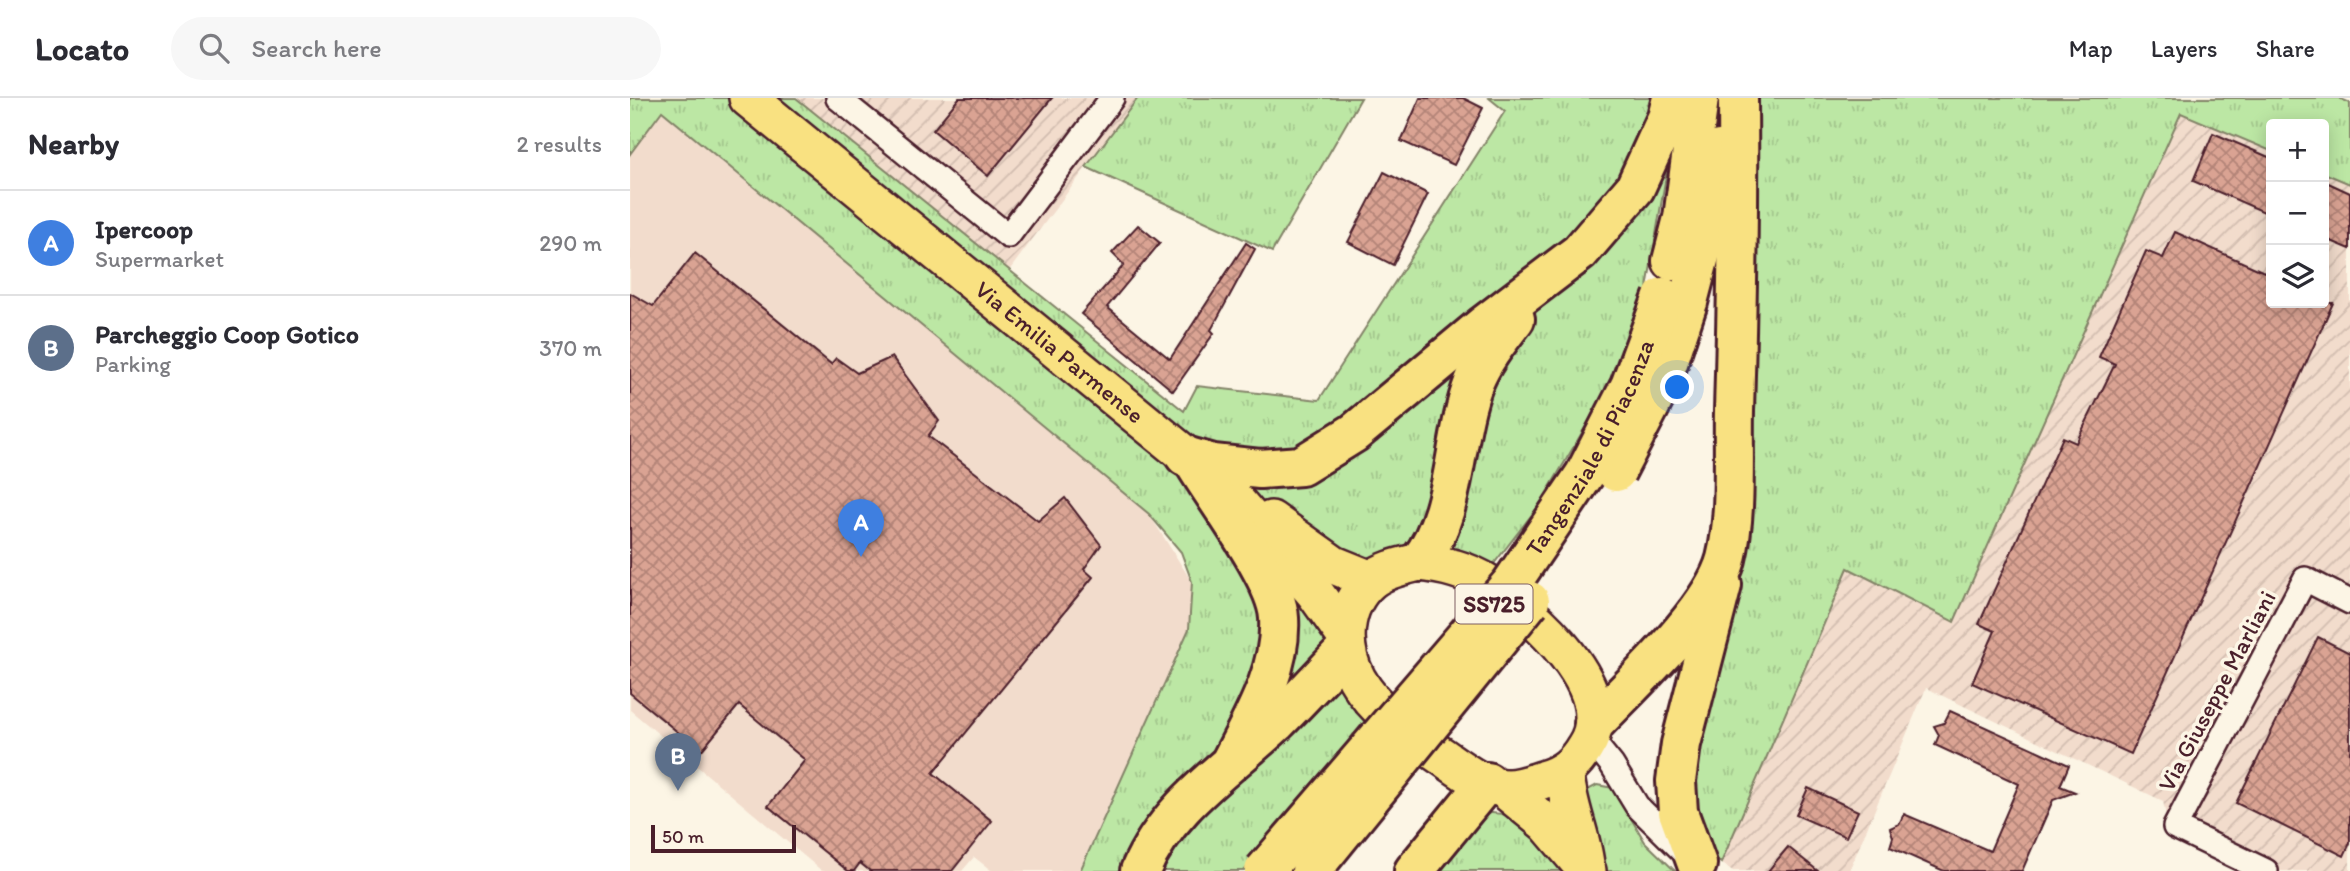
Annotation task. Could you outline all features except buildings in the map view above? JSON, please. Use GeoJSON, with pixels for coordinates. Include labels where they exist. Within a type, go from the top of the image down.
{"type":"FeatureCollection","features":[{"type":"Feature","properties":{"kind":"highway"},"geometry":{"type":"LineString","coordinates":[[1233,759],[1275,662],[1280,617],[1258,561],[1223,511],[1201,468],[1213,464],[1260,469],[1301,466],[1354,433],[1484,324],[1541,284],[1580,252],[1634,188],[1667,118],[1672,98]]}},
{"type":"Feature","properties":{"kind":"highway","name":"Tangenziale di Piacenza"},"geometry":{"type":"LineString","coordinates":[[1311,871],[1532,599],[1609,485],[1660,387],[1675,299],[1699,98]]}},
{"type":"Feature","properties":{"kind":"highway","name":"Tangenziale di Piacenza"},"geometry":{"type":"LineString","coordinates":[[1264,871],[1511,584],[1585,474],[1675,299],[1711,213],[1725,98]]}},
{"type":"Feature","properties":{"kind":"highway"},"geometry":{"type":"LineString","coordinates":[[1701,867],[1678,813],[1676,781],[1681,744],[1719,603],[1732,505],[1740,227],[1738,98]]}},
{"type":"Feature","properties":{"kind":"highway"},"geometry":{"type":"LineString","coordinates":[[1419,562],[1432,545],[1441,518],[1473,385],[1485,358],[1541,284]]}},
{"type":"Feature","properties":{"kind":"highway"},"geometry":{"type":"LineString","coordinates":[[1592,731],[1677,635],[1710,593],[1726,560]]}},
{"type":"Feature","properties":{"kind":"highway"},"geometry":{"type":"LineString","coordinates":[[1140,871],[1168,822],[1275,723],[1346,643]]}},
{"type":"Feature","properties":{"kind":"highway"},"geometry":{"type":"LineString","coordinates":[[1414,871],[1495,785]]}},
{"type":"Feature","properties":{"kind":"main road","name":"Via Emilia Parmense"},"geometry":{"type":"LineString","coordinates":[[748,98],[1201,468],[1291,563],[1346,643]]}},
{"type":"Feature","properties":{"kind":"main road"},"geometry":{"type":"LineString","coordinates":[[1201,468],[1334,565],[1371,580]]}},
{"type":"Feature","properties":{"kind":"main road"},"geometry":{"type":"LineString","coordinates":[[1495,785],[1530,784],[1565,771],[1592,731],[1590,694],[1577,666],[1517,604],[1487,582],[1454,567],[1419,562],[1371,580],[1358,594],[1348,614],[1346,643],[1357,679],[1377,704],[1407,733],[1495,785],[1548,824],[1586,870]]}},
{"type":"Feature","properties":{"kind":"main road"},"geometry":{"type":"LineString","coordinates":[[1565,771],[1566,791],[1581,834],[1586,870]]}},
{"type":"Feature","properties":{"kind":"street"},"geometry":{"type":"LineString","coordinates":[[838,98],[1008,236],[1112,98]]}},
{"type":"Feature","properties":{"kind":"street","name":"Via Giuseppe Marliani"},"geometry":{"type":"LineString","coordinates":[[2266,871],[2175,827],[2305,579],[2350,601]]}},
{"type":"Feature","properties":{"kind":"street"},"geometry":{"type":"LineString","coordinates":[[1592,731],[1637,806],[1701,867]]}},
{"type":"Feature","properties":{"kind":"shaded area"},"geometry":{"type":"Polygon","coordinates":[[[796,98],[1138,98],[1008,272],[796,98]]]}},
{"type":"Feature","properties":{"kind":"shaded area"},"geometry":{"type":"Polygon","coordinates":[[[661,111],[1149,514],[1192,582],[1189,629],[1079,871],[992,871],[974,857],[962,871],[822,871],[630,710],[630,154],[661,111]]]}},
{"type":"Feature","properties":{"kind":"shaded area"},"geometry":{"type":"Polygon","coordinates":[[[2182,113],[2266,149],[2266,308],[2329,308],[2329,175],[2350,184],[2350,871],[2254,871],[2169,832],[2163,801],[1926,688],[1849,871],[1733,871],[1721,863],[1848,567],[1954,621],[2182,113]]]}},
{"type":"Feature","properties":{"kind":"green space"},"geometry":{"type":"Polygon","coordinates":[[[630,98],[796,98],[1184,411],[1197,386],[1319,400],[1505,111],[1489,98],[1679,98],[1639,336],[1540,504],[1469,596],[1446,578],[1428,574],[1413,575],[1398,581],[1374,600],[1360,627],[1359,649],[1369,670],[1388,692],[1244,871],[1080,871],[1189,629],[1192,582],[1181,552],[1149,514],[662,111],[630,154],[630,98]]]}},
{"type":"Feature","properties":{"kind":"green space"},"geometry":{"type":"Polygon","coordinates":[[[1138,98],[1361,98],[1272,252],[1086,167],[1138,98]]]}},
{"type":"Feature","properties":{"kind":"green space"},"geometry":{"type":"Polygon","coordinates":[[[1754,98],[2339,98],[2350,103],[2350,184],[2329,175],[2329,119],[2266,119],[2266,149],[2181,113],[1954,622],[1848,568],[1721,863],[1704,848],[1689,773],[1726,651],[1741,559],[1754,98]]]}},
{"type":"Feature","properties":{"kind":"green space"},"geometry":{"type":"Polygon","coordinates":[[[1597,785],[1613,788],[1645,842],[1675,871],[1606,871],[1584,792],[1597,785]]]}},
{"type":"Feature","properties":{"kind":"green space"},"geometry":{"type":"Polygon","coordinates":[[[1490,813],[1503,814],[1524,824],[1534,832],[1566,871],[1428,871],[1468,822],[1490,813]]]}},
{"type":"Feature","properties":{"kind":"place","name":"Ipercoop"},"geometry":{"type":"Point","coordinates":[861,557]}},
{"type":"Feature","properties":{"kind":"place","name":"Parcheggio Coop Gotico"},"geometry":{"type":"Point","coordinates":[678,791]}}]}
